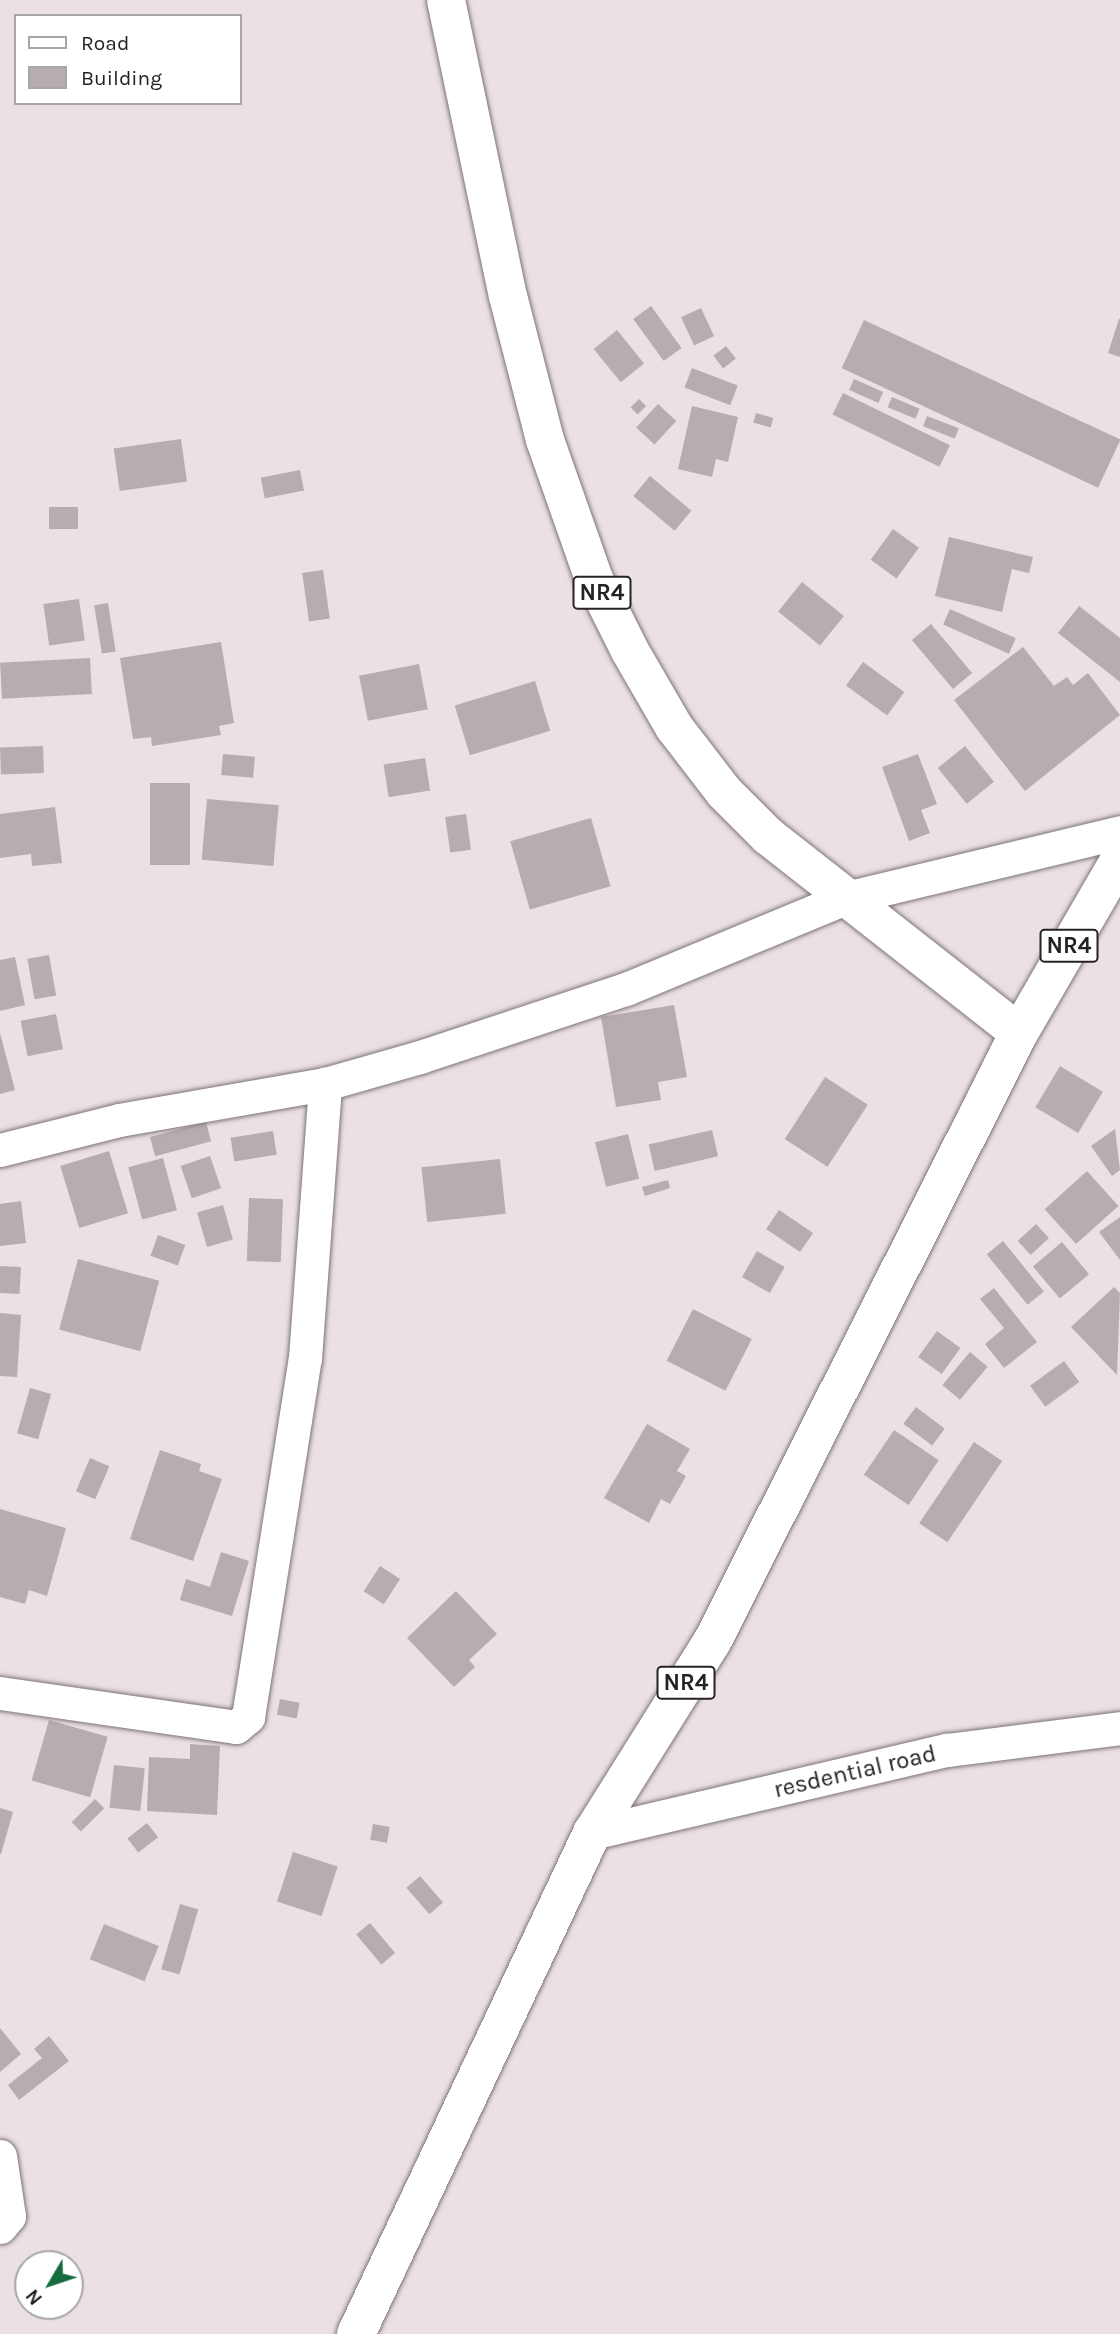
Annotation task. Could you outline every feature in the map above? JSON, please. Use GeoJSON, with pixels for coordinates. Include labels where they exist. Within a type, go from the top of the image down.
{"type":"FeatureCollection","features":[{"type":"Feature","properties":{"kind":"highway","name":"NR4"},"geometry":{"type":"LineString","coordinates":[[446,0],[511,309],[545,440],[594,579],[674,727],[724,792],[768,836],[1019,1033]]}},
{"type":"Feature","properties":{"kind":"highway","name":"NR4"},"geometry":{"type":"LineString","coordinates":[[356,2334],[592,1833],[712,1642],[1019,1033],[1120,859]]}},
{"type":"Feature","properties":{"kind":"street"},"geometry":{"type":"LineString","coordinates":[[0,1150],[119,1120],[325,1084],[626,989],[846,898],[1120,831]]}},
{"type":"Feature","properties":{"kind":"street"},"geometry":{"type":"LineString","coordinates":[[0,1693],[236,1727],[248,1717],[305,1358],[325,1084]]}},
{"type":"Feature","properties":{"kind":"street","name":"resdential road"},"geometry":{"type":"LineString","coordinates":[[592,1833],[947,1750],[1120,1728]]}},
{"type":"Feature","properties":{"kind":"street"},"geometry":{"type":"LineString","coordinates":[[0,2156],[9,2216],[0,2227]]}},
{"type":"Feature","properties":{"kind":"building"},"geometry":{"type":"Polygon","coordinates":[[[651,306],[682,348],[664,361],[633,319],[651,306]]]}},
{"type":"Feature","properties":{"kind":"building"},"geometry":{"type":"Polygon","coordinates":[[[701,308],[714,336],[694,345],[681,317],[701,308]]]}},
{"type":"Feature","properties":{"kind":"building"},"geometry":{"type":"Polygon","coordinates":[[[1120,319],[1120,357],[1108,353],[1120,319]]]}},
{"type":"Feature","properties":{"kind":"building"},"geometry":{"type":"Polygon","coordinates":[[[864,320],[1120,439],[1098,488],[842,368],[864,320]]]}},
{"type":"Feature","properties":{"kind":"building"},"geometry":{"type":"Polygon","coordinates":[[[617,330],[644,363],[621,382],[594,349],[617,330]]]}},
{"type":"Feature","properties":{"kind":"building"},"geometry":{"type":"Polygon","coordinates":[[[726,346],[736,359],[723,368],[713,356],[726,346]]]}},
{"type":"Feature","properties":{"kind":"building"},"geometry":{"type":"Polygon","coordinates":[[[692,368],[738,386],[730,405],[684,388],[692,368]]]}},
{"type":"Feature","properties":{"kind":"building"},"geometry":{"type":"Polygon","coordinates":[[[854,379],[883,392],[878,403],[849,390],[854,379]]]}},
{"type":"Feature","properties":{"kind":"building"},"geometry":{"type":"Polygon","coordinates":[[[843,393],[950,445],[939,467],[832,415],[843,393]]]}},
{"type":"Feature","properties":{"kind":"building"},"geometry":{"type":"Polygon","coordinates":[[[892,397],[920,409],[915,419],[888,407],[892,397]]]}},
{"type":"Feature","properties":{"kind":"building"},"geometry":{"type":"Polygon","coordinates":[[[639,399],[646,406],[638,415],[631,407],[639,399]]]}},
{"type":"Feature","properties":{"kind":"building"},"geometry":{"type":"Polygon","coordinates":[[[658,404],[676,421],[654,444],[636,427],[658,404]]]}},
{"type":"Feature","properties":{"kind":"building"},"geometry":{"type":"Polygon","coordinates":[[[692,406],[738,417],[728,462],[716,459],[712,477],[678,469],[692,406]]]}},
{"type":"Feature","properties":{"kind":"building"},"geometry":{"type":"Polygon","coordinates":[[[756,413],[773,418],[771,428],[753,423],[756,413]]]}},
{"type":"Feature","properties":{"kind":"building"},"geometry":{"type":"Polygon","coordinates":[[[927,416],[959,428],[955,438],[923,426],[927,416]]]}},
{"type":"Feature","properties":{"kind":"building"},"geometry":{"type":"Polygon","coordinates":[[[181,439],[187,482],[120,491],[114,448],[181,439]]]}},
{"type":"Feature","properties":{"kind":"building"},"geometry":{"type":"Polygon","coordinates":[[[300,470],[304,491],[265,498],[261,478],[300,470]]]}},
{"type":"Feature","properties":{"kind":"building"},"geometry":{"type":"Polygon","coordinates":[[[650,476],[691,511],[675,531],[633,496],[650,476]]]}},
{"type":"Feature","properties":{"kind":"building"},"geometry":{"type":"Polygon","coordinates":[[[49,507],[78,507],[78,529],[49,529],[49,507]]]}},
{"type":"Feature","properties":{"kind":"building"},"geometry":{"type":"Polygon","coordinates":[[[893,529],[919,548],[897,579],[871,560],[893,529]]]}},
{"type":"Feature","properties":{"kind":"building"},"geometry":{"type":"Polygon","coordinates":[[[949,537],[1033,557],[1029,573],[1012,569],[1002,612],[935,596],[949,537]]]}},
{"type":"Feature","properties":{"kind":"building"},"geometry":{"type":"Polygon","coordinates":[[[323,570],[330,619],[309,621],[302,573],[323,570]]]}},
{"type":"Feature","properties":{"kind":"building"},"geometry":{"type":"Polygon","coordinates":[[[802,582],[844,616],[820,646],[778,612],[802,582]]]}},
{"type":"Feature","properties":{"kind":"building"},"geometry":{"type":"Polygon","coordinates":[[[79,599],[85,641],[49,646],[43,604],[79,599]]]}},
{"type":"Feature","properties":{"kind":"building"},"geometry":{"type":"Polygon","coordinates":[[[108,603],[116,651],[102,654],[94,605],[108,603]]]}},
{"type":"Feature","properties":{"kind":"building"},"geometry":{"type":"Polygon","coordinates":[[[1079,606],[1120,638],[1120,682],[1058,633],[1079,606]]]}},
{"type":"Feature","properties":{"kind":"building"},"geometry":{"type":"Polygon","coordinates":[[[950,609],[1016,638],[1009,654],[943,625],[950,609]]]}},
{"type":"Feature","properties":{"kind":"building"},"geometry":{"type":"Polygon","coordinates":[[[931,624],[972,673],[953,689],[912,640],[931,624]]]}},
{"type":"Feature","properties":{"kind":"building"},"geometry":{"type":"Polygon","coordinates":[[[221,642],[234,723],[219,726],[221,735],[152,746],[151,737],[133,739],[120,658],[221,642]]]}},
{"type":"Feature","properties":{"kind":"building"},"geometry":{"type":"Polygon","coordinates":[[[1023,647],[1054,686],[1067,677],[1073,685],[1088,673],[1120,715],[1025,791],[954,700],[1023,647]]]}},
{"type":"Feature","properties":{"kind":"building"},"geometry":{"type":"Polygon","coordinates":[[[90,658],[92,694],[2,699],[0,663],[90,658]]]}},
{"type":"Feature","properties":{"kind":"building"},"geometry":{"type":"Polygon","coordinates":[[[863,662],[904,692],[887,715],[846,685],[863,662]]]}},
{"type":"Feature","properties":{"kind":"building"},"geometry":{"type":"Polygon","coordinates":[[[419,664],[428,709],[368,721],[359,676],[419,664]]]}},
{"type":"Feature","properties":{"kind":"building"},"geometry":{"type":"Polygon","coordinates":[[[535,681],[550,731],[470,755],[455,706],[535,681]]]}},
{"type":"Feature","properties":{"kind":"building"},"geometry":{"type":"Polygon","coordinates":[[[43,746],[44,773],[1,774],[0,748],[43,746]]]}},
{"type":"Feature","properties":{"kind":"building"},"geometry":{"type":"Polygon","coordinates":[[[965,746],[994,782],[967,804],[938,768],[965,746]]]}},
{"type":"Feature","properties":{"kind":"building"},"geometry":{"type":"Polygon","coordinates":[[[223,754],[255,757],[253,778],[221,775],[223,754]]]}},
{"type":"Feature","properties":{"kind":"building"},"geometry":{"type":"Polygon","coordinates":[[[918,754],[937,804],[921,810],[930,833],[909,841],[882,767],[918,754]]]}},
{"type":"Feature","properties":{"kind":"building"},"geometry":{"type":"Polygon","coordinates":[[[425,758],[430,791],[389,797],[384,765],[425,758]]]}},
{"type":"Feature","properties":{"kind":"building"},"geometry":{"type":"Polygon","coordinates":[[[150,783],[190,783],[190,865],[150,865],[150,783]]]}},
{"type":"Feature","properties":{"kind":"building"},"geometry":{"type":"Polygon","coordinates":[[[207,799],[279,805],[273,866],[202,860],[207,799]]]}},
{"type":"Feature","properties":{"kind":"building"},"geometry":{"type":"Polygon","coordinates":[[[55,807],[62,863],[32,866],[31,854],[0,858],[0,814],[55,807]]]}},
{"type":"Feature","properties":{"kind":"building"},"geometry":{"type":"Polygon","coordinates":[[[466,814],[471,850],[450,853],[445,817],[466,814]]]}},
{"type":"Feature","properties":{"kind":"building"},"geometry":{"type":"Polygon","coordinates":[[[591,818],[611,886],[530,909],[510,841],[591,818]]]}},
{"type":"Feature","properties":{"kind":"building"},"geometry":{"type":"Polygon","coordinates":[[[49,955],[56,995],[34,999],[27,959],[49,955]]]}},
{"type":"Feature","properties":{"kind":"building"},"geometry":{"type":"Polygon","coordinates":[[[15,957],[25,1005],[0,1011],[0,960],[15,957]]]}},
{"type":"Feature","properties":{"kind":"building"},"geometry":{"type":"Polygon","coordinates":[[[674,1005],[687,1077],[658,1082],[661,1100],[616,1107],[601,1017],[674,1005]]]}},
{"type":"Feature","properties":{"kind":"building"},"geometry":{"type":"Polygon","coordinates":[[[56,1014],[63,1049],[28,1056],[21,1021],[56,1014]]]}},
{"type":"Feature","properties":{"kind":"building"},"geometry":{"type":"Polygon","coordinates":[[[0,1033],[15,1090],[0,1094],[0,1033]]]}},
{"type":"Feature","properties":{"kind":"building"},"geometry":{"type":"Polygon","coordinates":[[[1060,1066],[1103,1092],[1078,1133],[1035,1107],[1060,1066]]]}},
{"type":"Feature","properties":{"kind":"building"},"geometry":{"type":"Polygon","coordinates":[[[825,1077],[868,1105],[827,1167],[785,1139],[825,1077]]]}},
{"type":"Feature","properties":{"kind":"building"},"geometry":{"type":"Polygon","coordinates":[[[206,1122],[211,1141],[155,1156],[150,1137],[206,1122]]]}},
{"type":"Feature","properties":{"kind":"building"},"geometry":{"type":"Polygon","coordinates":[[[1115,1129],[1120,1170],[1112,1176],[1091,1146],[1115,1129]]]}},
{"type":"Feature","properties":{"kind":"building"},"geometry":{"type":"Polygon","coordinates":[[[712,1130],[718,1156],[655,1171],[649,1145],[712,1130]]]}},
{"type":"Feature","properties":{"kind":"building"},"geometry":{"type":"Polygon","coordinates":[[[273,1131],[277,1155],[234,1161],[231,1138],[273,1131]]]}},
{"type":"Feature","properties":{"kind":"building"},"geometry":{"type":"Polygon","coordinates":[[[628,1134],[639,1179],[606,1187],[595,1142],[628,1134]]]}},
{"type":"Feature","properties":{"kind":"building"},"geometry":{"type":"Polygon","coordinates":[[[109,1151],[128,1213],[79,1228],[60,1166],[109,1151]]]}},
{"type":"Feature","properties":{"kind":"building"},"geometry":{"type":"Polygon","coordinates":[[[210,1156],[221,1188],[192,1198],[181,1166],[210,1156]]]}},
{"type":"Feature","properties":{"kind":"building"},"geometry":{"type":"Polygon","coordinates":[[[163,1158],[177,1210],[142,1219],[128,1167],[163,1158]]]}},
{"type":"Feature","properties":{"kind":"building"},"geometry":{"type":"Polygon","coordinates":[[[500,1159],[506,1214],[427,1222],[421,1167],[500,1159]]]}},
{"type":"Feature","properties":{"kind":"building"},"geometry":{"type":"Polygon","coordinates":[[[1087,1171],[1118,1206],[1076,1244],[1045,1209],[1087,1171]]]}},
{"type":"Feature","properties":{"kind":"building"},"geometry":{"type":"Polygon","coordinates":[[[668,1180],[670,1188],[645,1196],[642,1187],[668,1180]]]}},
{"type":"Feature","properties":{"kind":"building"},"geometry":{"type":"Polygon","coordinates":[[[249,1198],[283,1199],[281,1262],[247,1261],[249,1198]]]}},
{"type":"Feature","properties":{"kind":"building"},"geometry":{"type":"Polygon","coordinates":[[[21,1201],[26,1243],[0,1246],[0,1204],[21,1201]]]}},
{"type":"Feature","properties":{"kind":"building"},"geometry":{"type":"Polygon","coordinates":[[[223,1205],[233,1240],[207,1247],[197,1212],[223,1205]]]}},
{"type":"Feature","properties":{"kind":"building"},"geometry":{"type":"Polygon","coordinates":[[[779,1210],[813,1233],[800,1252],[766,1229],[779,1210]]]}},
{"type":"Feature","properties":{"kind":"building"},"geometry":{"type":"Polygon","coordinates":[[[1120,1217],[1120,1260],[1099,1232],[1120,1217]]]}},
{"type":"Feature","properties":{"kind":"building"},"geometry":{"type":"Polygon","coordinates":[[[1036,1224],[1049,1238],[1031,1255],[1018,1241],[1036,1224]]]}},
{"type":"Feature","properties":{"kind":"building"},"geometry":{"type":"Polygon","coordinates":[[[158,1235],[185,1245],[178,1266],[150,1256],[158,1235]]]}},
{"type":"Feature","properties":{"kind":"building"},"geometry":{"type":"Polygon","coordinates":[[[1003,1241],[1044,1292],[1028,1305],[987,1254],[1003,1241]]]}},
{"type":"Feature","properties":{"kind":"building"},"geometry":{"type":"Polygon","coordinates":[[[1062,1242],[1089,1274],[1060,1299],[1033,1266],[1062,1242]]]}},
{"type":"Feature","properties":{"kind":"building"},"geometry":{"type":"Polygon","coordinates":[[[757,1251],[785,1267],[770,1293],[742,1277],[757,1251]]]}},
{"type":"Feature","properties":{"kind":"building"},"geometry":{"type":"Polygon","coordinates":[[[78,1259],[159,1281],[140,1351],[59,1330],[78,1259]]]}},
{"type":"Feature","properties":{"kind":"building"},"geometry":{"type":"Polygon","coordinates":[[[0,1266],[21,1267],[20,1294],[0,1293],[0,1266]]]}},
{"type":"Feature","properties":{"kind":"building"},"geometry":{"type":"Polygon","coordinates":[[[1114,1287],[1120,1293],[1117,1375],[1071,1327],[1114,1287]]]}},
{"type":"Feature","properties":{"kind":"building"},"geometry":{"type":"Polygon","coordinates":[[[994,1288],[1037,1342],[1004,1368],[985,1344],[1004,1328],[980,1299],[994,1288]]]}},
{"type":"Feature","properties":{"kind":"building"},"geometry":{"type":"Polygon","coordinates":[[[693,1309],[752,1339],[725,1391],[667,1361],[693,1309]]]}},
{"type":"Feature","properties":{"kind":"building"},"geometry":{"type":"Polygon","coordinates":[[[0,1313],[21,1315],[17,1377],[0,1376],[0,1313]]]}},
{"type":"Feature","properties":{"kind":"building"},"geometry":{"type":"Polygon","coordinates":[[[937,1331],[960,1348],[942,1374],[918,1357],[937,1331]]]}},
{"type":"Feature","properties":{"kind":"building"},"geometry":{"type":"Polygon","coordinates":[[[970,1352],[988,1367],[960,1400],[942,1385],[970,1352]]]}},
{"type":"Feature","properties":{"kind":"building"},"geometry":{"type":"Polygon","coordinates":[[[1064,1361],[1079,1382],[1045,1407],[1030,1386],[1064,1361]]]}},
{"type":"Feature","properties":{"kind":"building"},"geometry":{"type":"Polygon","coordinates":[[[30,1388],[51,1394],[38,1439],[17,1433],[30,1388]]]}},
{"type":"Feature","properties":{"kind":"building"},"geometry":{"type":"Polygon","coordinates":[[[916,1407],[945,1429],[932,1445],[903,1424],[916,1407]]]}},
{"type":"Feature","properties":{"kind":"building"},"geometry":{"type":"Polygon","coordinates":[[[647,1424],[690,1449],[677,1471],[686,1476],[670,1504],[661,1499],[649,1523],[604,1498],[647,1424]]]}},
{"type":"Feature","properties":{"kind":"building"},"geometry":{"type":"Polygon","coordinates":[[[894,1430],[939,1460],[909,1505],[864,1475],[894,1430]]]}},
{"type":"Feature","properties":{"kind":"building"},"geometry":{"type":"Polygon","coordinates":[[[974,1442],[1002,1461],[947,1542],[919,1523],[974,1442]]]}},
{"type":"Feature","properties":{"kind":"building"},"geometry":{"type":"Polygon","coordinates":[[[160,1450],[201,1464],[199,1471],[222,1479],[193,1561],[130,1539],[160,1450]]]}},
{"type":"Feature","properties":{"kind":"building"},"geometry":{"type":"Polygon","coordinates":[[[90,1458],[109,1466],[95,1499],[76,1491],[90,1458]]]}},
{"type":"Feature","properties":{"kind":"building"},"geometry":{"type":"Polygon","coordinates":[[[0,1509],[66,1528],[47,1596],[29,1590],[25,1604],[0,1597],[0,1509]]]}},
{"type":"Feature","properties":{"kind":"building"},"geometry":{"type":"Polygon","coordinates":[[[221,1552],[249,1561],[232,1616],[180,1600],[186,1579],[210,1587],[221,1552]]]}},
{"type":"Feature","properties":{"kind":"building"},"geometry":{"type":"Polygon","coordinates":[[[380,1566],[400,1579],[384,1604],[364,1591],[380,1566]]]}},
{"type":"Feature","properties":{"kind":"building"},"geometry":{"type":"Polygon","coordinates":[[[456,1591],[497,1634],[469,1660],[475,1667],[454,1687],[407,1638],[456,1591]]]}},
{"type":"Feature","properties":{"kind":"building"},"geometry":{"type":"Polygon","coordinates":[[[280,1699],[300,1703],[297,1719],[277,1715],[280,1699]]]}},
{"type":"Feature","properties":{"kind":"building"},"geometry":{"type":"Polygon","coordinates":[[[49,1720],[108,1737],[90,1797],[32,1781],[49,1720]]]}},
{"type":"Feature","properties":{"kind":"building"},"geometry":{"type":"Polygon","coordinates":[[[190,1744],[220,1746],[217,1815],[147,1811],[149,1757],[190,1759],[190,1744]]]}},
{"type":"Feature","properties":{"kind":"building"},"geometry":{"type":"Polygon","coordinates":[[[114,1765],[145,1768],[140,1811],[110,1808],[114,1765]]]}},
{"type":"Feature","properties":{"kind":"building"},"geometry":{"type":"Polygon","coordinates":[[[95,1799],[104,1808],[81,1832],[72,1822],[95,1799]]]}},
{"type":"Feature","properties":{"kind":"building"},"geometry":{"type":"Polygon","coordinates":[[[0,1808],[13,1812],[1,1854],[0,1854],[0,1808]]]}},
{"type":"Feature","properties":{"kind":"building"},"geometry":{"type":"Polygon","coordinates":[[[147,1823],[158,1837],[138,1853],[127,1838],[147,1823]]]}},
{"type":"Feature","properties":{"kind":"building"},"geometry":{"type":"Polygon","coordinates":[[[373,1824],[390,1827],[387,1843],[370,1840],[373,1824]]]}},
{"type":"Feature","properties":{"kind":"building"},"geometry":{"type":"Polygon","coordinates":[[[293,1852],[338,1867],[322,1916],[277,1901],[293,1852]]]}},
{"type":"Feature","properties":{"kind":"building"},"geometry":{"type":"Polygon","coordinates":[[[420,1876],[443,1902],[429,1914],[406,1888],[420,1876]]]}},
{"type":"Feature","properties":{"kind":"building"},"geometry":{"type":"Polygon","coordinates":[[[180,1904],[198,1909],[180,1975],[161,1969],[180,1904]]]}},
{"type":"Feature","properties":{"kind":"building"},"geometry":{"type":"Polygon","coordinates":[[[370,1923],[395,1953],[381,1964],[356,1935],[370,1923]]]}},
{"type":"Feature","properties":{"kind":"building"},"geometry":{"type":"Polygon","coordinates":[[[104,1924],[159,1946],[144,1981],[90,1959],[104,1924]]]}},
{"type":"Feature","properties":{"kind":"building"},"geometry":{"type":"Polygon","coordinates":[[[0,2028],[21,2054],[0,2072],[0,2028]]]}},
{"type":"Feature","properties":{"kind":"building"},"geometry":{"type":"Polygon","coordinates":[[[49,2036],[69,2061],[19,2100],[8,2085],[42,2058],[34,2049],[49,2036]]]}}]}
